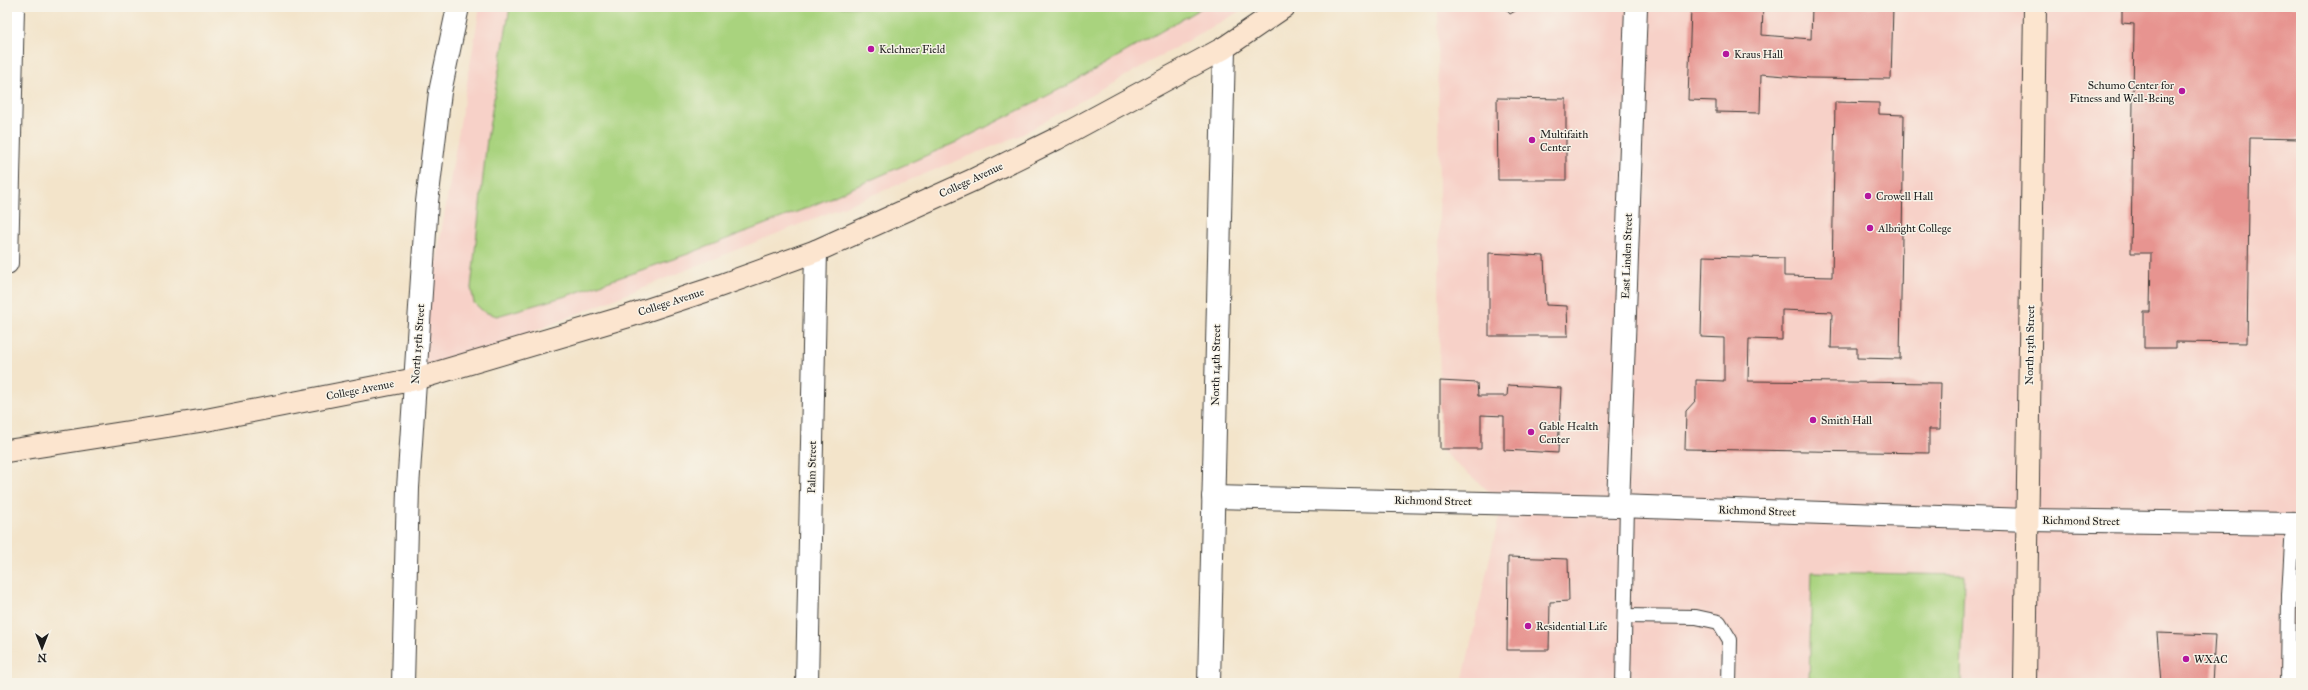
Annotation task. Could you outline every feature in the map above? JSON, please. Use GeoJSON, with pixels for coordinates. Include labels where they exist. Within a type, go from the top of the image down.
{"type":"FeatureCollection","features":[{"type":"Feature","properties":{"kind":"street"},"geometry":{"type":"LineString","coordinates":[[7,263],[13,7]]}},
{"type":"Feature","properties":{"kind":"street","name":"North 15th Street"},"geometry":{"type":"LineString","coordinates":[[403,683],[408,488],[427,202],[440,92],[458,7]]}},
{"type":"Feature","properties":{"kind":"street","name":"College Avenue"},"geometry":{"type":"LineString","coordinates":[[7,451],[206,420],[416,380],[636,314],[816,251],[980,177],[1056,139],[1224,48],[1284,7]]}},
{"type":"Feature","properties":{"kind":"street","name":"East Linden Street"},"geometry":{"type":"LineString","coordinates":[[1623,506],[1636,7]]}},
{"type":"Feature","properties":{"kind":"street","name":"North 13th Street"},"geometry":{"type":"LineString","coordinates":[[2025,683],[2035,7]]}},
{"type":"Feature","properties":{"kind":"street","name":"North 14th Street"},"geometry":{"type":"LineString","coordinates":[[1209,683],[1224,48]]}},
{"type":"Feature","properties":{"kind":"street","name":"Palm Street"},"geometry":{"type":"LineString","coordinates":[[807,683],[816,251]]}},
{"type":"Feature","properties":{"kind":"street","name":"Richmond Street"},"geometry":{"type":"LineString","coordinates":[[1213,497],[1623,506],[2028,520],[2297,524]]}},
{"type":"Feature","properties":{"kind":"lane"},"geometry":{"type":"LineString","coordinates":[[1623,506],[1623,683]]}},
{"type":"Feature","properties":{"kind":"lane"},"geometry":{"type":"LineString","coordinates":[[2288,683],[2295,596],[2297,524]]}},
{"type":"Feature","properties":{"kind":"lane"},"geometry":{"type":"LineString","coordinates":[[1624,616],[1696,618],[1719,622],[1730,640],[1729,683]]}},
{"type":"Feature","properties":{"kind":"shaded area"},"geometry":{"type":"Polygon","coordinates":[[[480,7],[1247,7],[1021,135],[416,379],[480,7]]]}},
{"type":"Feature","properties":{"kind":"shaded area","name":"Albright College"},"geometry":{"type":"Polygon","coordinates":[[[1438,7],[2301,7],[2301,683],[1462,683],[1502,503],[1440,449],[1438,7]]]}},
{"type":"Feature","properties":{"kind":"green space"},"geometry":{"type":"Polygon","coordinates":[[[510,7],[1203,7],[1072,83],[959,141],[807,208],[688,254],[566,296],[497,316],[484,312],[474,303],[471,288],[487,139],[510,7]]]}},
{"type":"Feature","properties":{"kind":"green space"},"geometry":{"type":"Polygon","coordinates":[[[1812,572],[1964,575],[1961,683],[1809,683],[1812,572]]]}},
{"type":"Feature","properties":{"kind":"building"},"geometry":{"type":"Polygon","coordinates":[[[1504,7],[1522,7],[1510,14],[1504,7]]]}},
{"type":"Feature","properties":{"kind":"building"},"geometry":{"type":"Polygon","coordinates":[[[1691,7],[1763,7],[1762,35],[1811,39],[1812,7],[1893,7],[1891,79],[1810,78],[1761,74],[1760,113],[1716,112],[1716,101],[1688,100],[1691,7]]]}},
{"type":"Feature","properties":{"kind":"building"},"geometry":{"type":"Polygon","coordinates":[[[2122,7],[2301,7],[2301,139],[2250,138],[2247,343],[2176,342],[2176,348],[2144,348],[2144,312],[2150,312],[2151,253],[2131,253],[2134,24],[2122,23],[2122,7]]]}},
{"type":"Feature","properties":{"kind":"building","name":"Multifaith Center"},"geometry":{"type":"Polygon","coordinates":[[[1497,98],[1566,99],[1566,180],[1498,180],[1497,98]]]}},
{"type":"Feature","properties":{"kind":"building"},"geometry":{"type":"Polygon","coordinates":[[[1835,102],[1879,103],[1879,114],[1904,115],[1900,359],[1857,358],[1857,348],[1831,348],[1832,312],[1782,310],[1782,340],[1749,339],[1748,381],[1941,383],[1940,429],[1929,429],[1929,453],[1685,449],[1686,411],[1696,400],[1696,380],[1724,381],[1724,338],[1701,337],[1703,256],[1784,258],[1784,276],[1832,277],[1835,102]]]}},
{"type":"Feature","properties":{"kind":"building"},"geometry":{"type":"Polygon","coordinates":[[[1489,253],[1544,256],[1546,305],[1567,306],[1568,336],[1489,336],[1489,253]]]}},
{"type":"Feature","properties":{"kind":"building","name":"Gable Health Center"},"geometry":{"type":"Polygon","coordinates":[[[1440,381],[1477,383],[1478,396],[1507,396],[1508,385],[1561,388],[1558,453],[1504,450],[1504,416],[1481,415],[1481,449],[1440,449],[1440,381]]]}},
{"type":"Feature","properties":{"kind":"building","name":"Residential Life"},"geometry":{"type":"Polygon","coordinates":[[[1508,557],[1568,559],[1569,601],[1550,602],[1549,650],[1507,650],[1508,557]]]}},
{"type":"Feature","properties":{"kind":"building","name":"WXAC"},"geometry":{"type":"Polygon","coordinates":[[[2157,633],[2215,635],[2212,683],[2161,683],[2157,633]]]}},
{"type":"Feature","properties":{"kind":"place","name":"Kelchner Field"},"geometry":{"type":"Point","coordinates":[871,49]}},
{"type":"Feature","properties":{"kind":"place","name":"Kraus Hall"},"geometry":{"type":"Point","coordinates":[1726,54]}},
{"type":"Feature","properties":{"kind":"place","name":"Schumo Center for Fitness and Well-Being"},"geometry":{"type":"Point","coordinates":[2182,91]}},
{"type":"Feature","properties":{"kind":"place","name":"Multifaith Center"},"geometry":{"type":"Point","coordinates":[1532,140]}},
{"type":"Feature","properties":{"kind":"place","name":"Crowell Hall"},"geometry":{"type":"Point","coordinates":[1868,196]}},
{"type":"Feature","properties":{"kind":"place","name":"Albright College"},"geometry":{"type":"Point","coordinates":[1870,228]}},
{"type":"Feature","properties":{"kind":"place","name":"Smith Hall"},"geometry":{"type":"Point","coordinates":[1813,420]}},
{"type":"Feature","properties":{"kind":"place","name":"Gable Health Center"},"geometry":{"type":"Point","coordinates":[1531,432]}},
{"type":"Feature","properties":{"kind":"place","name":"Residential Life"},"geometry":{"type":"Point","coordinates":[1528,626]}},
{"type":"Feature","properties":{"kind":"place","name":"WXAC"},"geometry":{"type":"Point","coordinates":[2186,659]}}]}
